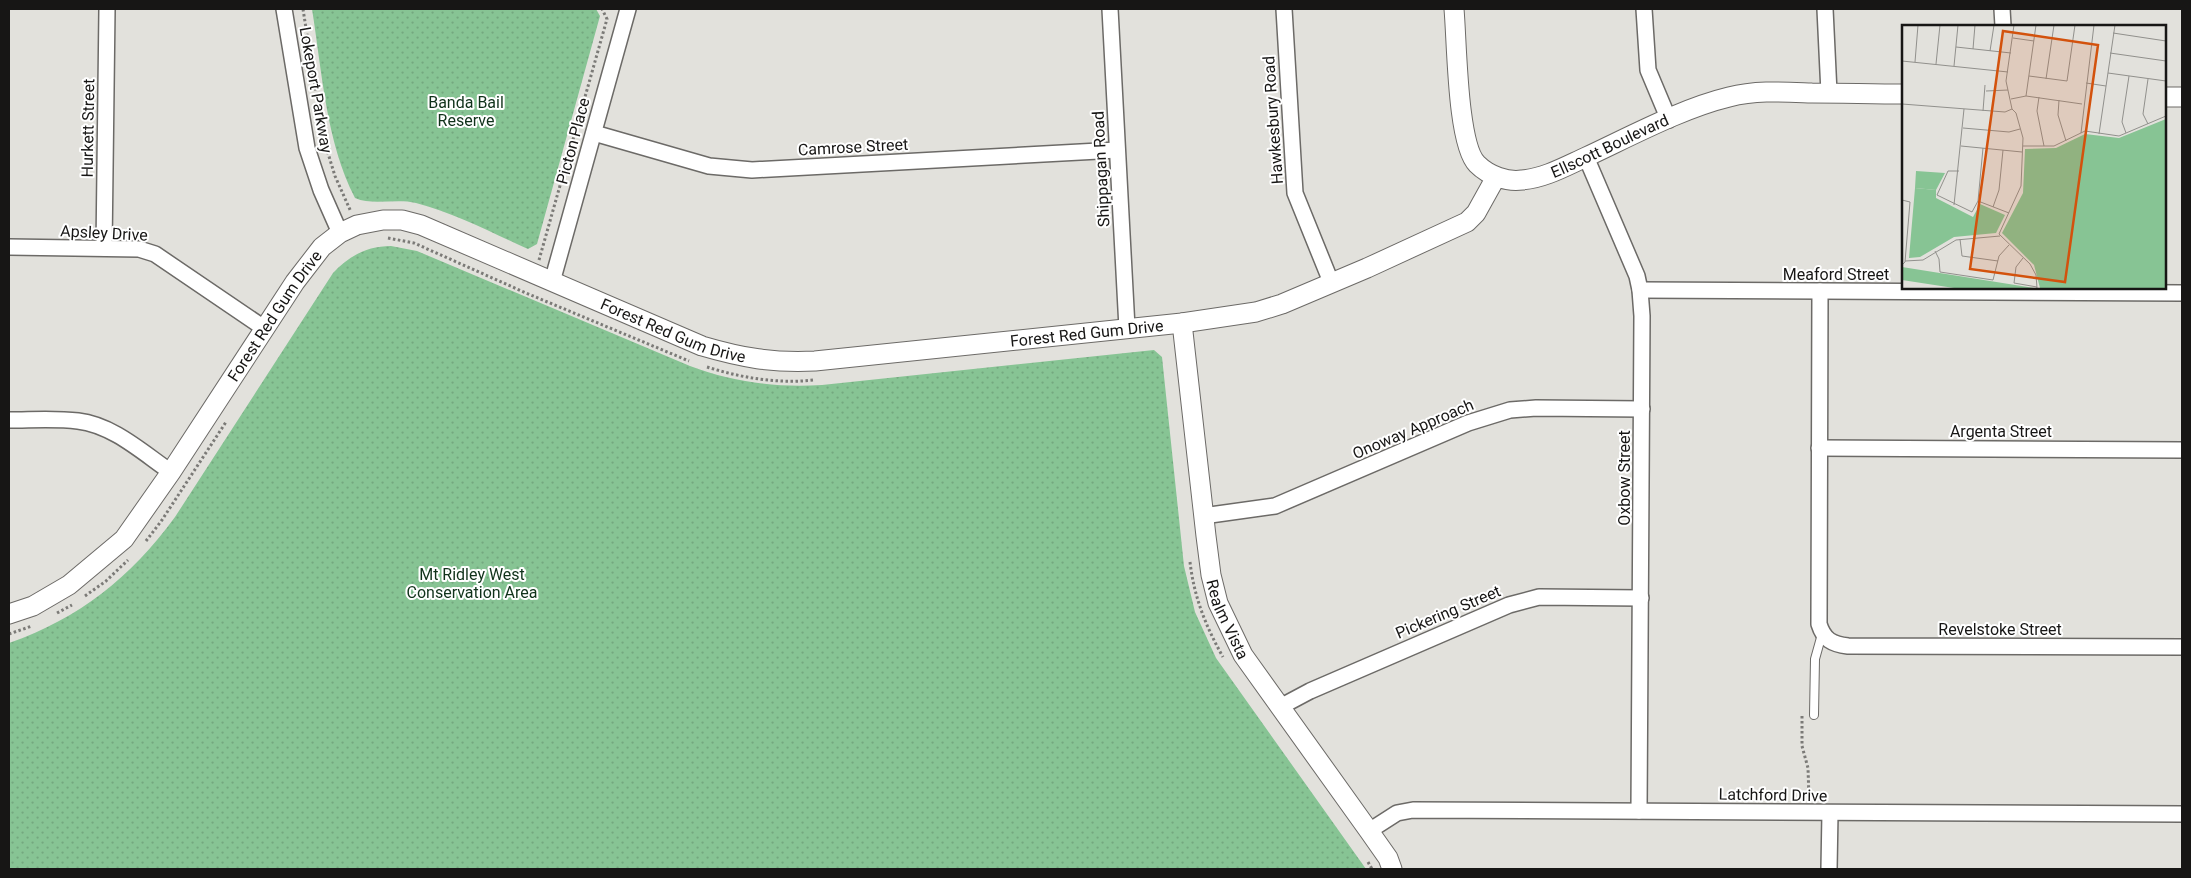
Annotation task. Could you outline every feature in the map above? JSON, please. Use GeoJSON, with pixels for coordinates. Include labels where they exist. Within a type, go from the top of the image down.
{"type":"FeatureCollection","features":[{"type":"Feature","properties":{"kind":"street","name":"Hurkett Street"},"geometry":{"type":"LineString","coordinates":[[104,248],[107,9]]}},
{"type":"Feature","properties":{"kind":"street","name":"Lokeport Parkway"},"geometry":{"type":"LineString","coordinates":[[284,9],[307,148],[321,190],[349,229]]}},
{"type":"Feature","properties":{"kind":"street","name":"Picton Place"},"geometry":{"type":"LineString","coordinates":[[552,282],[628,9]]}},
{"type":"Feature","properties":{"kind":"street","name":"Shippagan Road"},"geometry":{"type":"LineString","coordinates":[[1110,9],[1127,328]]}},
{"type":"Feature","properties":{"kind":"street","name":"Hawkesbury Road"},"geometry":{"type":"LineString","coordinates":[[1284,9],[1295,193],[1331,282]]}},
{"type":"Feature","properties":{"kind":"street","name":"Ellscott Boulevard"},"geometry":{"type":"LineString","coordinates":[[1454,9],[1465,141],[1469,152],[1478,165],[1496,177],[1521,181],[1535,178],[1709,103],[1747,93],[1764,91],[1902,94]]}},
{"type":"Feature","properties":{"kind":"street"},"geometry":{"type":"LineString","coordinates":[[1644,9],[1648,70],[1669,120]]}},
{"type":"Feature","properties":{"kind":"street"},"geometry":{"type":"LineString","coordinates":[[1824,9],[1829,93]]}},
{"type":"Feature","properties":{"kind":"street"},"geometry":{"type":"LineString","coordinates":[[2002,9],[2003,25]]}},
{"type":"Feature","properties":{"kind":"street"},"geometry":{"type":"LineString","coordinates":[[2166,96],[2182,96]]}},
{"type":"Feature","properties":{"kind":"street","name":"Camrose Street"},"geometry":{"type":"LineString","coordinates":[[594,133],[709,166],[752,170],[1117,150]]}},
{"type":"Feature","properties":{"kind":"street","name":"Oxbow Street"},"geometry":{"type":"LineString","coordinates":[[1586,157],[1629,256],[1640,290],[1642,316],[1642,409],[1639,810]]}},
{"type":"Feature","properties":{"kind":"street","name":"Forest Red Gum Drive"},"geometry":{"type":"LineString","coordinates":[[9,614],[33,606],[69,585],[124,539],[171,472],[295,282],[322,247],[349,229],[383,220],[402,220],[421,225],[702,346],[740,357],[786,362],[815,361],[1182,323],[1256,312],[1282,304],[1467,222],[1476,213],[1496,177]]}},
{"type":"Feature","properties":{"kind":"street","name":"Apsley Drive"},"geometry":{"type":"LineString","coordinates":[[9,247],[139,249],[155,254],[264,328]]}},
{"type":"Feature","properties":{"kind":"street","name":"Meaford Street"},"geometry":{"type":"LineString","coordinates":[[1640,290],[2139,290],[2182,293]]}},
{"type":"Feature","properties":{"kind":"street"},"geometry":{"type":"LineString","coordinates":[[1820,291],[1819,624],[1822,634]]}},
{"type":"Feature","properties":{"kind":"street","name":"Realm Vista"},"geometry":{"type":"LineString","coordinates":[[1182,323],[1203,516],[1211,575],[1218,603],[1243,655],[1370,831],[1388,858],[1392,869]]}},
{"type":"Feature","properties":{"kind":"street","name":"Onoway Approach"},"geometry":{"type":"LineString","coordinates":[[1203,516],[1275,506],[1468,423],[1510,410],[1536,408],[1642,409]]}},
{"type":"Feature","properties":{"kind":"street"},"geometry":{"type":"LineString","coordinates":[[9,420],[78,421],[96,425],[114,433],[171,472]]}},
{"type":"Feature","properties":{"kind":"street","name":"Argenta Street"},"geometry":{"type":"LineString","coordinates":[[1819,448],[2182,450]]}},
{"type":"Feature","properties":{"kind":"street","name":"Pickering Street"},"geometry":{"type":"LineString","coordinates":[[1280,707],[1310,691],[1509,605],[1539,597],[1641,598]]}},
{"type":"Feature","properties":{"kind":"street","name":"Revelstoke Street"},"geometry":{"type":"LineString","coordinates":[[1822,634],[1827,640],[1848,646],[2182,647]]}},
{"type":"Feature","properties":{"kind":"street","name":"Latchford Drive"},"geometry":{"type":"LineString","coordinates":[[1370,831],[1404,810],[2182,814]]}},
{"type":"Feature","properties":{"kind":"street"},"geometry":{"type":"LineString","coordinates":[[1829,869],[1830,813]]}},
{"type":"Feature","properties":{"kind":"lane"},"geometry":{"type":"LineString","coordinates":[[1814,715],[1815,659],[1822,634]]}},
{"type":"Feature","properties":{"kind":"path"},"geometry":{"type":"LineString","coordinates":[[303,9],[323,137],[336,176],[349,229]]}},
{"type":"Feature","properties":{"kind":"path"},"geometry":{"type":"LineString","coordinates":[[526,293],[542,254],[607,19],[604,9]]}},
{"type":"Feature","properties":{"kind":"path"},"geometry":{"type":"LineString","coordinates":[[379,240],[388,238],[414,243],[526,293],[694,363]]}},
{"type":"Feature","properties":{"kind":"path"},"geometry":{"type":"LineString","coordinates":[[702,366],[765,380],[799,381],[819,379]]}},
{"type":"Feature","properties":{"kind":"path"},"geometry":{"type":"LineString","coordinates":[[144,543],[162,520],[227,420]]}},
{"type":"Feature","properties":{"kind":"path"},"geometry":{"type":"LineString","coordinates":[[1189,554],[1192,578],[1200,608],[1210,634],[1224,658]]}},
{"type":"Feature","properties":{"kind":"path"},"geometry":{"type":"LineString","coordinates":[[82,598],[106,582],[132,557]]}},
{"type":"Feature","properties":{"kind":"path"},"geometry":{"type":"LineString","coordinates":[[49,618],[74,604]]}},
{"type":"Feature","properties":{"kind":"path"},"geometry":{"type":"LineString","coordinates":[[9,634],[33,626]]}},
{"type":"Feature","properties":{"kind":"path"},"geometry":{"type":"LineString","coordinates":[[1802,708],[1802,746],[1809,776],[1810,813]]}},
{"type":"Feature","properties":{"kind":"path"},"geometry":{"type":"LineString","coordinates":[[1364,855],[1372,869]]}},
{"type":"Feature","properties":{"kind":"green space","name":"Banda Bail Reserve"},"geometry":{"type":"Polygon","coordinates":[[[312,9],[596,9],[600,16],[537,244],[528,249],[459,218],[416,203],[401,201],[377,202],[355,198],[337,154],[331,130],[312,9]]]}},
{"type":"Feature","properties":{"kind":"green space","name":"Mt Ridley West Conservation Area"},"geometry":{"type":"Polygon","coordinates":[[[382,246],[417,251],[690,366],[706,372],[755,383],[788,386],[822,385],[1154,350],[1162,357],[1184,566],[1195,612],[1216,658],[1366,869],[9,869],[9,643],[35,633],[81,608],[102,594],[140,559],[175,517],[333,273],[359,253],[382,246]]]}}]}
